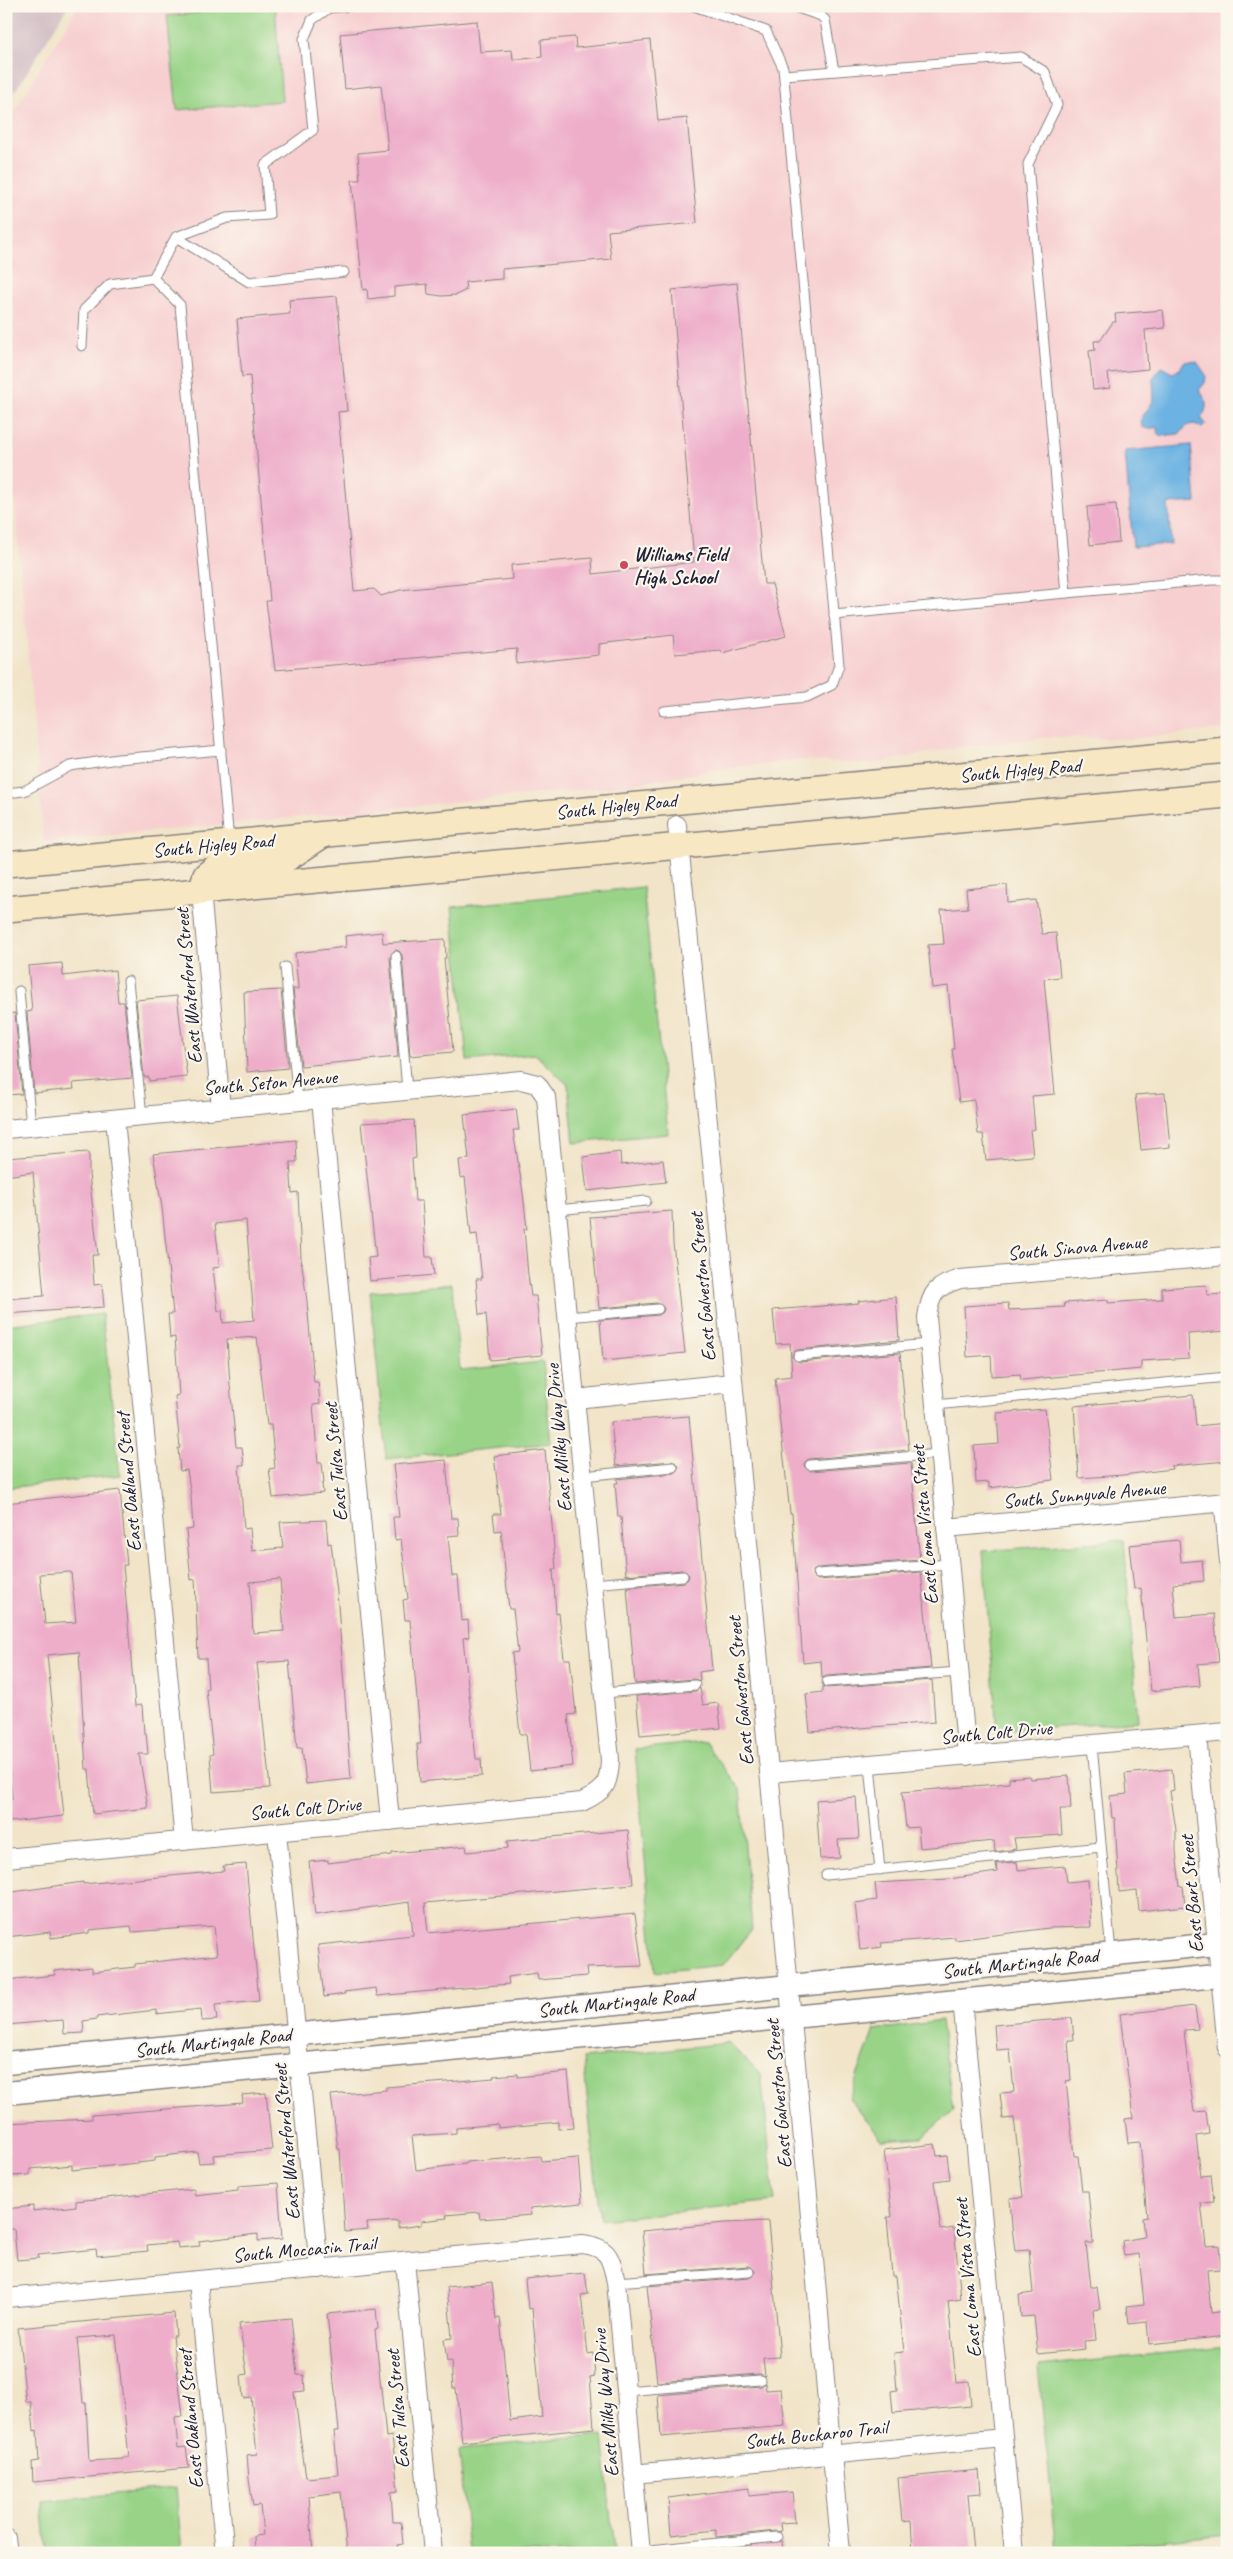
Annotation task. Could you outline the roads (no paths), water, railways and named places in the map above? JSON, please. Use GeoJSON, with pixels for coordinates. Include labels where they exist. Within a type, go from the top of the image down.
{"type":"FeatureCollection","features":[{"type":"Feature","properties":{"kind":"main road","name":"South Higley Road"},"geometry":{"type":"LineString","coordinates":[[6,864],[1227,750]]}},
{"type":"Feature","properties":{"kind":"main road"},"geometry":{"type":"LineString","coordinates":[[6,909],[201,890],[678,836],[1227,796]]}},
{"type":"Feature","properties":{"kind":"main road"},"geometry":{"type":"LineString","coordinates":[[201,890],[206,875],[215,868],[286,859],[324,834]]}},
{"type":"Feature","properties":{"kind":"street","name":"East Galveston Street"},"geometry":{"type":"LineString","coordinates":[[678,836],[793,2017],[841,2553]]}},
{"type":"Feature","properties":{"kind":"street","name":"East Waterford Street"},"geometry":{"type":"LineString","coordinates":[[201,890],[220,1108]]}},
{"type":"Feature","properties":{"kind":"street","name":"South Seton Avenue"},"geometry":{"type":"LineString","coordinates":[[6,1129],[521,1080],[537,1084]]}},
{"type":"Feature","properties":{"kind":"street","name":"East Milky Way Drive"},"geometry":{"type":"LineString","coordinates":[[537,1084],[546,1097],[604,1693],[610,1760],[609,1779],[604,1788]]}},
{"type":"Feature","properties":{"kind":"street","name":"East Tulsa Street"},"geometry":{"type":"LineString","coordinates":[[321,1099],[390,1821]]}},
{"type":"Feature","properties":{"kind":"street","name":"East Oakland Street"},"geometry":{"type":"LineString","coordinates":[[115,1119],[184,1841]]}},
{"type":"Feature","properties":{"kind":"street","name":"South Sinova Avenue"},"geometry":{"type":"LineString","coordinates":[[934,1292],[942,1285],[960,1279],[1227,1256]]}},
{"type":"Feature","properties":{"kind":"street","name":"East Loma Vista Street"},"geometry":{"type":"LineString","coordinates":[[934,1292],[927,1317],[967,1756]]}},
{"type":"Feature","properties":{"kind":"street"},"geometry":{"type":"LineString","coordinates":[[575,1399],[732,1383]]}},
{"type":"Feature","properties":{"kind":"street","name":"South Sunnyvale Avenue"},"geometry":{"type":"LineString","coordinates":[[946,1528],[1223,1502]]}},
{"type":"Feature","properties":{"kind":"street","name":"South Colt Drive"},"geometry":{"type":"LineString","coordinates":[[769,1773],[1227,1732]]}},
{"type":"Feature","properties":{"kind":"street","name":"East Bart Street"},"geometry":{"type":"LineString","coordinates":[[1197,1735],[1222,1944],[1227,2048]]}},
{"type":"Feature","properties":{"kind":"street","name":"South Colt Drive"},"geometry":{"type":"LineString","coordinates":[[6,1858],[582,1802],[596,1795],[604,1788]]}},
{"type":"Feature","properties":{"kind":"street","name":"East Waterford Street"},"geometry":{"type":"LineString","coordinates":[[277,1832],[319,2269]]}},
{"type":"Feature","properties":{"kind":"street","name":"South Martingale Road"},"geometry":{"type":"LineString","coordinates":[[6,2063],[1222,1944]]}},
{"type":"Feature","properties":{"kind":"street","name":"South Martingale Road"},"geometry":{"type":"LineString","coordinates":[[6,2093],[962,1999],[1223,1976]]}},
{"type":"Feature","properties":{"kind":"street","name":"East Loma Vista Street"},"geometry":{"type":"LineString","coordinates":[[962,1999],[1014,2553]]}},
{"type":"Feature","properties":{"kind":"street","name":"South Moccasin Trail"},"geometry":{"type":"LineString","coordinates":[[6,2298],[582,2244],[595,2245],[605,2251]]}},
{"type":"Feature","properties":{"kind":"street","name":"East Milky Way Drive"},"geometry":{"type":"LineString","coordinates":[[605,2251],[611,2260],[616,2282],[640,2552]]}},
{"type":"Feature","properties":{"kind":"street","name":"East Tulsa Street"},"geometry":{"type":"LineString","coordinates":[[405,2261],[432,2553]]}},
{"type":"Feature","properties":{"kind":"street","name":"East Oakland Street"},"geometry":{"type":"LineString","coordinates":[[198,2281],[224,2553]]}},
{"type":"Feature","properties":{"kind":"street","name":"South Buckaroo Trail"},"geometry":{"type":"LineString","coordinates":[[633,2474],[831,2453],[1003,2438]]}},
{"type":"Feature","properties":{"kind":"street"},"geometry":{"type":"LineString","coordinates":[[6,2538],[8,2553]]}},
{"type":"Feature","properties":{"kind":"lane"},"geometry":{"type":"LineString","coordinates":[[153,278],[176,237],[228,218],[269,215],[265,165],[313,130],[304,39],[312,20],[330,8],[353,6]]}},
{"type":"Feature","properties":{"kind":"lane"},"geometry":{"type":"LineString","coordinates":[[664,711],[807,697],[832,685],[839,665],[783,68],[766,31],[694,6]]}},
{"type":"Feature","properties":{"kind":"lane"},"geometry":{"type":"LineString","coordinates":[[792,6],[822,16],[825,20],[834,71]]}},
{"type":"Feature","properties":{"kind":"lane"},"geometry":{"type":"LineString","coordinates":[[784,75],[1021,57],[1045,72],[1056,105],[1028,164],[1066,593]]}},
{"type":"Feature","properties":{"kind":"lane"},"geometry":{"type":"LineString","coordinates":[[176,237],[248,282],[344,272]]}},
{"type":"Feature","properties":{"kind":"lane"},"geometry":{"type":"LineString","coordinates":[[82,346],[84,310],[110,284],[153,278]]}},
{"type":"Feature","properties":{"kind":"lane"},"geometry":{"type":"LineString","coordinates":[[153,278],[180,305],[229,843]]}},
{"type":"Feature","properties":{"kind":"lane"},"geometry":{"type":"LineString","coordinates":[[834,615],[1227,580]]}},
{"type":"Feature","properties":{"kind":"lane"},"geometry":{"type":"LineString","coordinates":[[6,793],[24,791],[70,766],[118,759],[221,750]]}},
{"type":"Feature","properties":{"kind":"lane"},"geometry":{"type":"LineString","coordinates":[[396,956],[407,1091]]}},
{"type":"Feature","properties":{"kind":"lane"},"geometry":{"type":"LineString","coordinates":[[286,967],[298,1101]]}},
{"type":"Feature","properties":{"kind":"lane"},"geometry":{"type":"LineString","coordinates":[[128,981],[142,1116]]}},
{"type":"Feature","properties":{"kind":"lane"},"geometry":{"type":"LineString","coordinates":[[19,991],[31,1127]]}},
{"type":"Feature","properties":{"kind":"lane"},"geometry":{"type":"LineString","coordinates":[[557,1210],[646,1201]]}},
{"type":"Feature","properties":{"kind":"lane"},"geometry":{"type":"LineString","coordinates":[[567,1317],[658,1309]]}},
{"type":"Feature","properties":{"kind":"lane"},"geometry":{"type":"LineString","coordinates":[[798,1356],[930,1344]]}},
{"type":"Feature","properties":{"kind":"lane"},"geometry":{"type":"LineString","coordinates":[[935,1405],[1227,1377]]}},
{"type":"Feature","properties":{"kind":"lane"},"geometry":{"type":"LineString","coordinates":[[810,1465],[939,1454]]}},
{"type":"Feature","properties":{"kind":"lane"},"geometry":{"type":"LineString","coordinates":[[582,1476],[672,1467]]}},
{"type":"Feature","properties":{"kind":"lane"},"geometry":{"type":"LineString","coordinates":[[1223,1502],[1227,1589]]}},
{"type":"Feature","properties":{"kind":"lane"},"geometry":{"type":"LineString","coordinates":[[818,1574],[949,1564]]}},
{"type":"Feature","properties":{"kind":"lane"},"geometry":{"type":"LineString","coordinates":[[593,1584],[683,1576]]}},
{"type":"Feature","properties":{"kind":"lane"},"geometry":{"type":"LineString","coordinates":[[827,1682],[959,1672]]}},
{"type":"Feature","properties":{"kind":"lane"},"geometry":{"type":"LineString","coordinates":[[604,1693],[695,1685]]}},
{"type":"Feature","properties":{"kind":"lane"},"geometry":{"type":"LineString","coordinates":[[1092,1744],[1111,1954]]}},
{"type":"Feature","properties":{"kind":"lane"},"geometry":{"type":"LineString","coordinates":[[870,1765],[880,1870]]}},
{"type":"Feature","properties":{"kind":"lane"},"geometry":{"type":"LineString","coordinates":[[826,1875],[1101,1847]]}},
{"type":"Feature","properties":{"kind":"lane"},"geometry":{"type":"LineString","coordinates":[[616,2282],[749,2272]]}},
{"type":"Feature","properties":{"kind":"lane"},"geometry":{"type":"LineString","coordinates":[[625,2392],[760,2380]]}},
{"type":"Feature","properties":{"kind":"lane"},"geometry":{"type":"LineString","coordinates":[[640,2552],[777,2537]]}},
{"type":"Feature","properties":{"kind":"water"},"geometry":{"type":"Polygon","coordinates":[[[1184,362],[1197,362],[1206,375],[1205,383],[1199,390],[1206,404],[1201,418],[1206,424],[1202,428],[1195,424],[1188,425],[1179,434],[1159,436],[1157,427],[1149,429],[1142,427],[1141,419],[1154,400],[1153,378],[1161,367],[1173,373],[1180,369],[1184,362]]]}},
{"type":"Feature","properties":{"kind":"water"},"geometry":{"type":"Polygon","coordinates":[[[1191,445],[1196,502],[1168,504],[1171,544],[1133,547],[1125,451],[1191,445]]]}},
{"type":"Feature","properties":{"kind":"place","name":"Williams Field High School"},"geometry":{"type":"Point","coordinates":[624,565]}}]}
